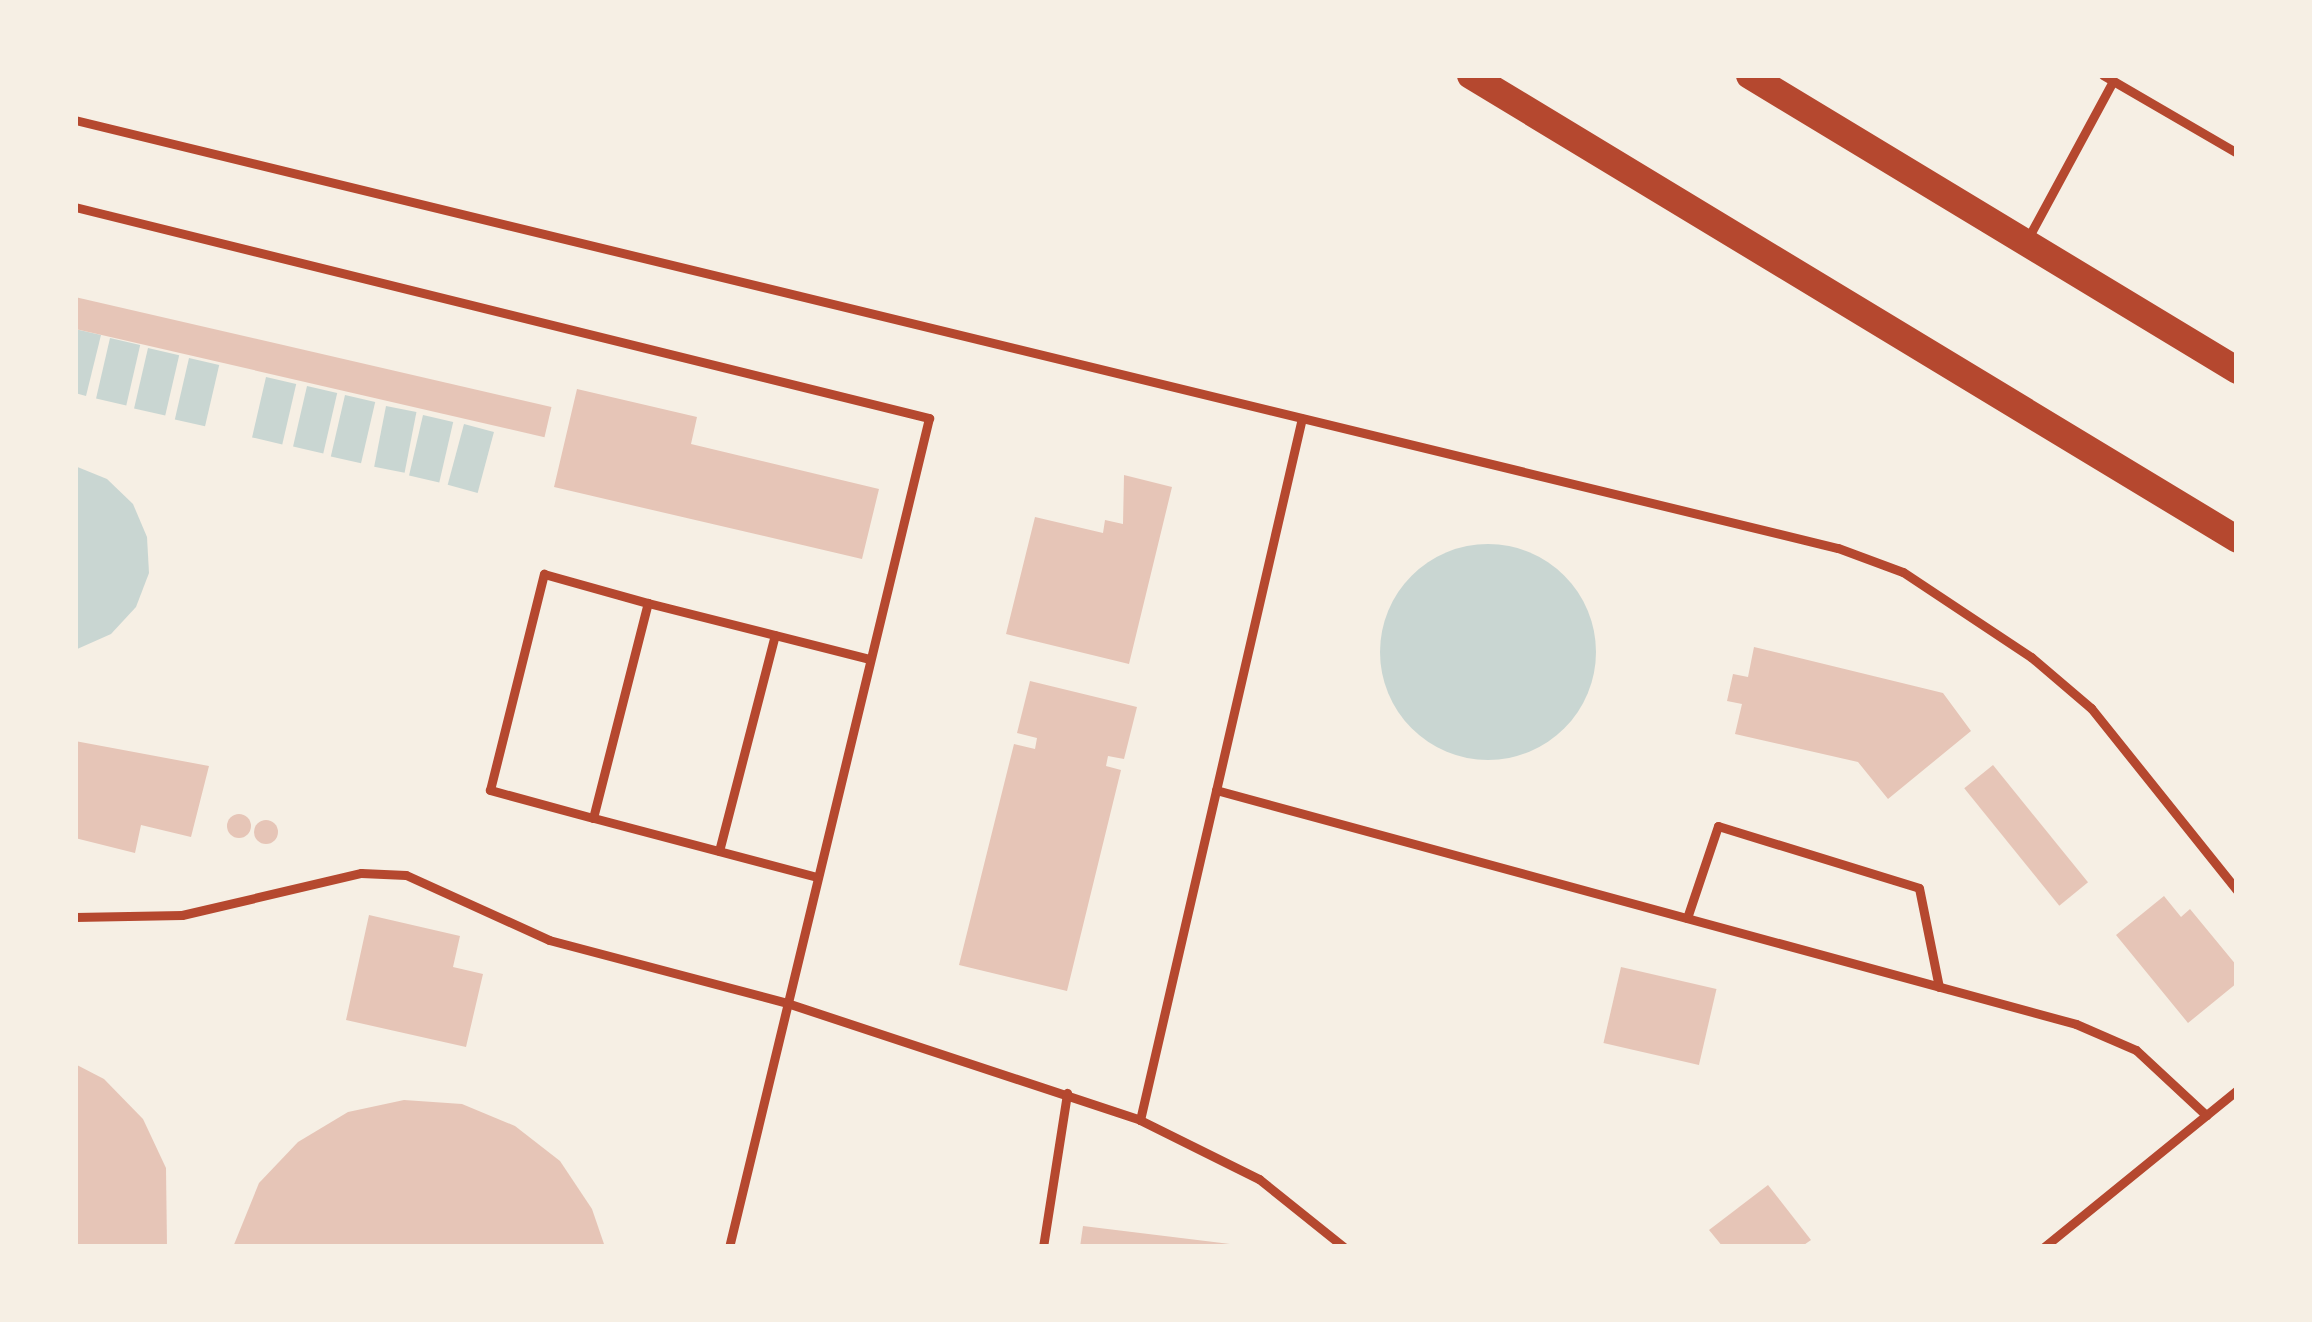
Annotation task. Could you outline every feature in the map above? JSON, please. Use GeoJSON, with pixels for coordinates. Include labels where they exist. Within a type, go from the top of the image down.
{"type":"FeatureCollection","features":[{"type":"Feature","properties":{"kind":"main road"},"geometry":{"type":"LineString","coordinates":[[1470,75],[2237,539]]}},
{"type":"Feature","properties":{"kind":"main road"},"geometry":{"type":"LineString","coordinates":[[1749,75],[2237,370]]}},
{"type":"Feature","properties":{"kind":"lane"},"geometry":{"type":"LineString","coordinates":[[2026,242],[2108,78],[2237,154]]}},
{"type":"Feature","properties":{"kind":"lane"},"geometry":{"type":"LineString","coordinates":[[75,120],[1691,509],[1904,572],[2032,657],[2091,708],[2237,890]]}},
{"type":"Feature","properties":{"kind":"lane"},"geometry":{"type":"LineString","coordinates":[[75,207],[928,418],[728,1247]]}},
{"type":"Feature","properties":{"kind":"lane"},"geometry":{"type":"LineString","coordinates":[[1140,1120],[1302,418]]}},
{"type":"Feature","properties":{"kind":"lane"},"geometry":{"type":"LineString","coordinates":[[818,877],[490,790],[544,574],[870,659]]}},
{"type":"Feature","properties":{"kind":"lane"},"geometry":{"type":"LineString","coordinates":[[593,818],[648,603]]}},
{"type":"Feature","properties":{"kind":"lane"},"geometry":{"type":"LineString","coordinates":[[718,851],[775,635]]}},
{"type":"Feature","properties":{"kind":"lane"},"geometry":{"type":"LineString","coordinates":[[1216,790],[1939,987],[2136,1050],[2206,1115]]}},
{"type":"Feature","properties":{"kind":"lane"},"geometry":{"type":"LineString","coordinates":[[1687,918],[1718,826],[1919,888],[1939,987]]}},
{"type":"Feature","properties":{"kind":"lane"},"geometry":{"type":"LineString","coordinates":[[75,916],[182,915],[361,873],[406,875],[549,940],[787,1003],[1140,1120],[1259,1179],[1344,1247]]}},
{"type":"Feature","properties":{"kind":"lane"},"geometry":{"type":"LineString","coordinates":[[2044,1247],[2237,1090]]}},
{"type":"Feature","properties":{"kind":"lane"},"geometry":{"type":"LineString","coordinates":[[1043,1247],[1067,1093]]}},
{"type":"Feature","properties":{"kind":"shaded area"},"geometry":{"type":"Polygon","coordinates":[[[75,329],[101,335],[86,396],[75,393],[75,329]]]}},
{"type":"Feature","properties":{"kind":"shaded area"},"geometry":{"type":"Polygon","coordinates":[[[110,338],[140,345],[126,405],[96,398],[110,338]]]}},
{"type":"Feature","properties":{"kind":"shaded area"},"geometry":{"type":"Polygon","coordinates":[[[148,348],[179,355],[165,416],[134,408],[148,348]]]}},
{"type":"Feature","properties":{"kind":"shaded area"},"geometry":{"type":"Polygon","coordinates":[[[189,358],[219,365],[205,426],[175,419],[189,358]]]}},
{"type":"Feature","properties":{"kind":"shaded area"},"geometry":{"type":"Polygon","coordinates":[[[266,377],[296,384],[282,444],[252,437],[266,377]]]}},
{"type":"Feature","properties":{"kind":"shaded area"},"geometry":{"type":"Polygon","coordinates":[[[307,386],[337,393],[323,453],[293,446],[307,386]]]}},
{"type":"Feature","properties":{"kind":"shaded area"},"geometry":{"type":"Polygon","coordinates":[[[345,395],[375,402],[361,463],[331,456],[345,395]]]}},
{"type":"Feature","properties":{"kind":"shaded area"},"geometry":{"type":"Polygon","coordinates":[[[386,406],[416,412],[405,473],[374,467],[386,406]]]}},
{"type":"Feature","properties":{"kind":"shaded area"},"geometry":{"type":"Polygon","coordinates":[[[423,415],[453,422],[439,482],[409,475],[423,415]]]}},
{"type":"Feature","properties":{"kind":"shaded area"},"geometry":{"type":"Polygon","coordinates":[[[464,424],[494,432],[478,493],[448,485],[464,424]]]}},
{"type":"Feature","properties":{"kind":"shaded area"},"geometry":{"type":"Polygon","coordinates":[[[75,466],[107,479],[133,504],[147,537],[149,573],[136,607],[111,634],[75,650],[75,466]]]}},
{"type":"Feature","properties":{"kind":"shaded area"},"geometry":{"type":"Polygon","coordinates":[[[1488,544],[1529,552],[1565,575],[1588,611],[1596,652],[1588,693],[1565,729],[1529,752],[1488,760],[1447,752],[1411,729],[1388,693],[1380,652],[1388,611],[1411,575],[1447,552],[1488,544]]]}},
{"type":"Feature","properties":{"kind":"building"},"geometry":{"type":"Polygon","coordinates":[[[75,297],[551,407],[544,437],[75,329],[75,297]]]}},
{"type":"Feature","properties":{"kind":"building"},"geometry":{"type":"Polygon","coordinates":[[[577,389],[697,417],[691,444],[879,489],[862,559],[554,487],[577,389]]]}},
{"type":"Feature","properties":{"kind":"building"},"geometry":{"type":"Polygon","coordinates":[[[1124,475],[1172,487],[1129,664],[1006,634],[1035,517],[1103,533],[1105,520],[1123,524],[1124,475]]]}},
{"type":"Feature","properties":{"kind":"building"},"geometry":{"type":"Polygon","coordinates":[[[1754,647],[1943,693],[1971,731],[1888,799],[1858,762],[1735,734],[1742,704],[1727,701],[1733,674],[1748,677],[1754,647]]]}},
{"type":"Feature","properties":{"kind":"building"},"geometry":{"type":"Polygon","coordinates":[[[1030,681],[1137,707],[1124,759],[1108,756],[1106,766],[1121,770],[1067,991],[959,965],[1014,744],[1035,749],[1037,738],[1017,733],[1030,681]]]}},
{"type":"Feature","properties":{"kind":"building"},"geometry":{"type":"Polygon","coordinates":[[[75,741],[209,766],[191,837],[141,825],[135,853],[75,838],[75,741]]]}},
{"type":"Feature","properties":{"kind":"building"},"geometry":{"type":"Polygon","coordinates":[[[1993,765],[2088,882],[2059,906],[1964,788],[1993,765]]]}},
{"type":"Feature","properties":{"kind":"building"},"geometry":{"type":"Polygon","coordinates":[[[239,814],[251,826],[239,838],[227,826],[239,814]]]}},
{"type":"Feature","properties":{"kind":"building"},"geometry":{"type":"Polygon","coordinates":[[[266,820],[278,832],[266,844],[254,832],[266,820]]]}},
{"type":"Feature","properties":{"kind":"building"},"geometry":{"type":"Polygon","coordinates":[[[2164,896],[2181,917],[2190,909],[2237,966],[2237,983],[2188,1023],[2116,935],[2164,896]]]}},
{"type":"Feature","properties":{"kind":"building"},"geometry":{"type":"Polygon","coordinates":[[[369,915],[460,936],[453,967],[483,974],[466,1047],[346,1020],[369,915]]]}},
{"type":"Feature","properties":{"kind":"building"},"geometry":{"type":"Polygon","coordinates":[[[1621,967],[1716,989],[1699,1065],[1603,1043],[1621,967]]]}},
{"type":"Feature","properties":{"kind":"building"},"geometry":{"type":"Polygon","coordinates":[[[75,1064],[104,1079],[143,1119],[166,1168],[167,1247],[75,1247],[75,1064]]]}},
{"type":"Feature","properties":{"kind":"building"},"geometry":{"type":"Polygon","coordinates":[[[404,1100],[462,1104],[515,1126],[560,1161],[592,1209],[605,1247],[233,1247],[259,1183],[298,1142],[348,1112],[404,1100]]]}},
{"type":"Feature","properties":{"kind":"building"},"geometry":{"type":"Polygon","coordinates":[[[1768,1185],[1811,1240],[1801,1247],[1723,1247],[1709,1230],[1768,1185]]]}},
{"type":"Feature","properties":{"kind":"building"},"geometry":{"type":"Polygon","coordinates":[[[1083,1226],[1230,1244],[1230,1247],[1080,1247],[1083,1226]]]}}]}
